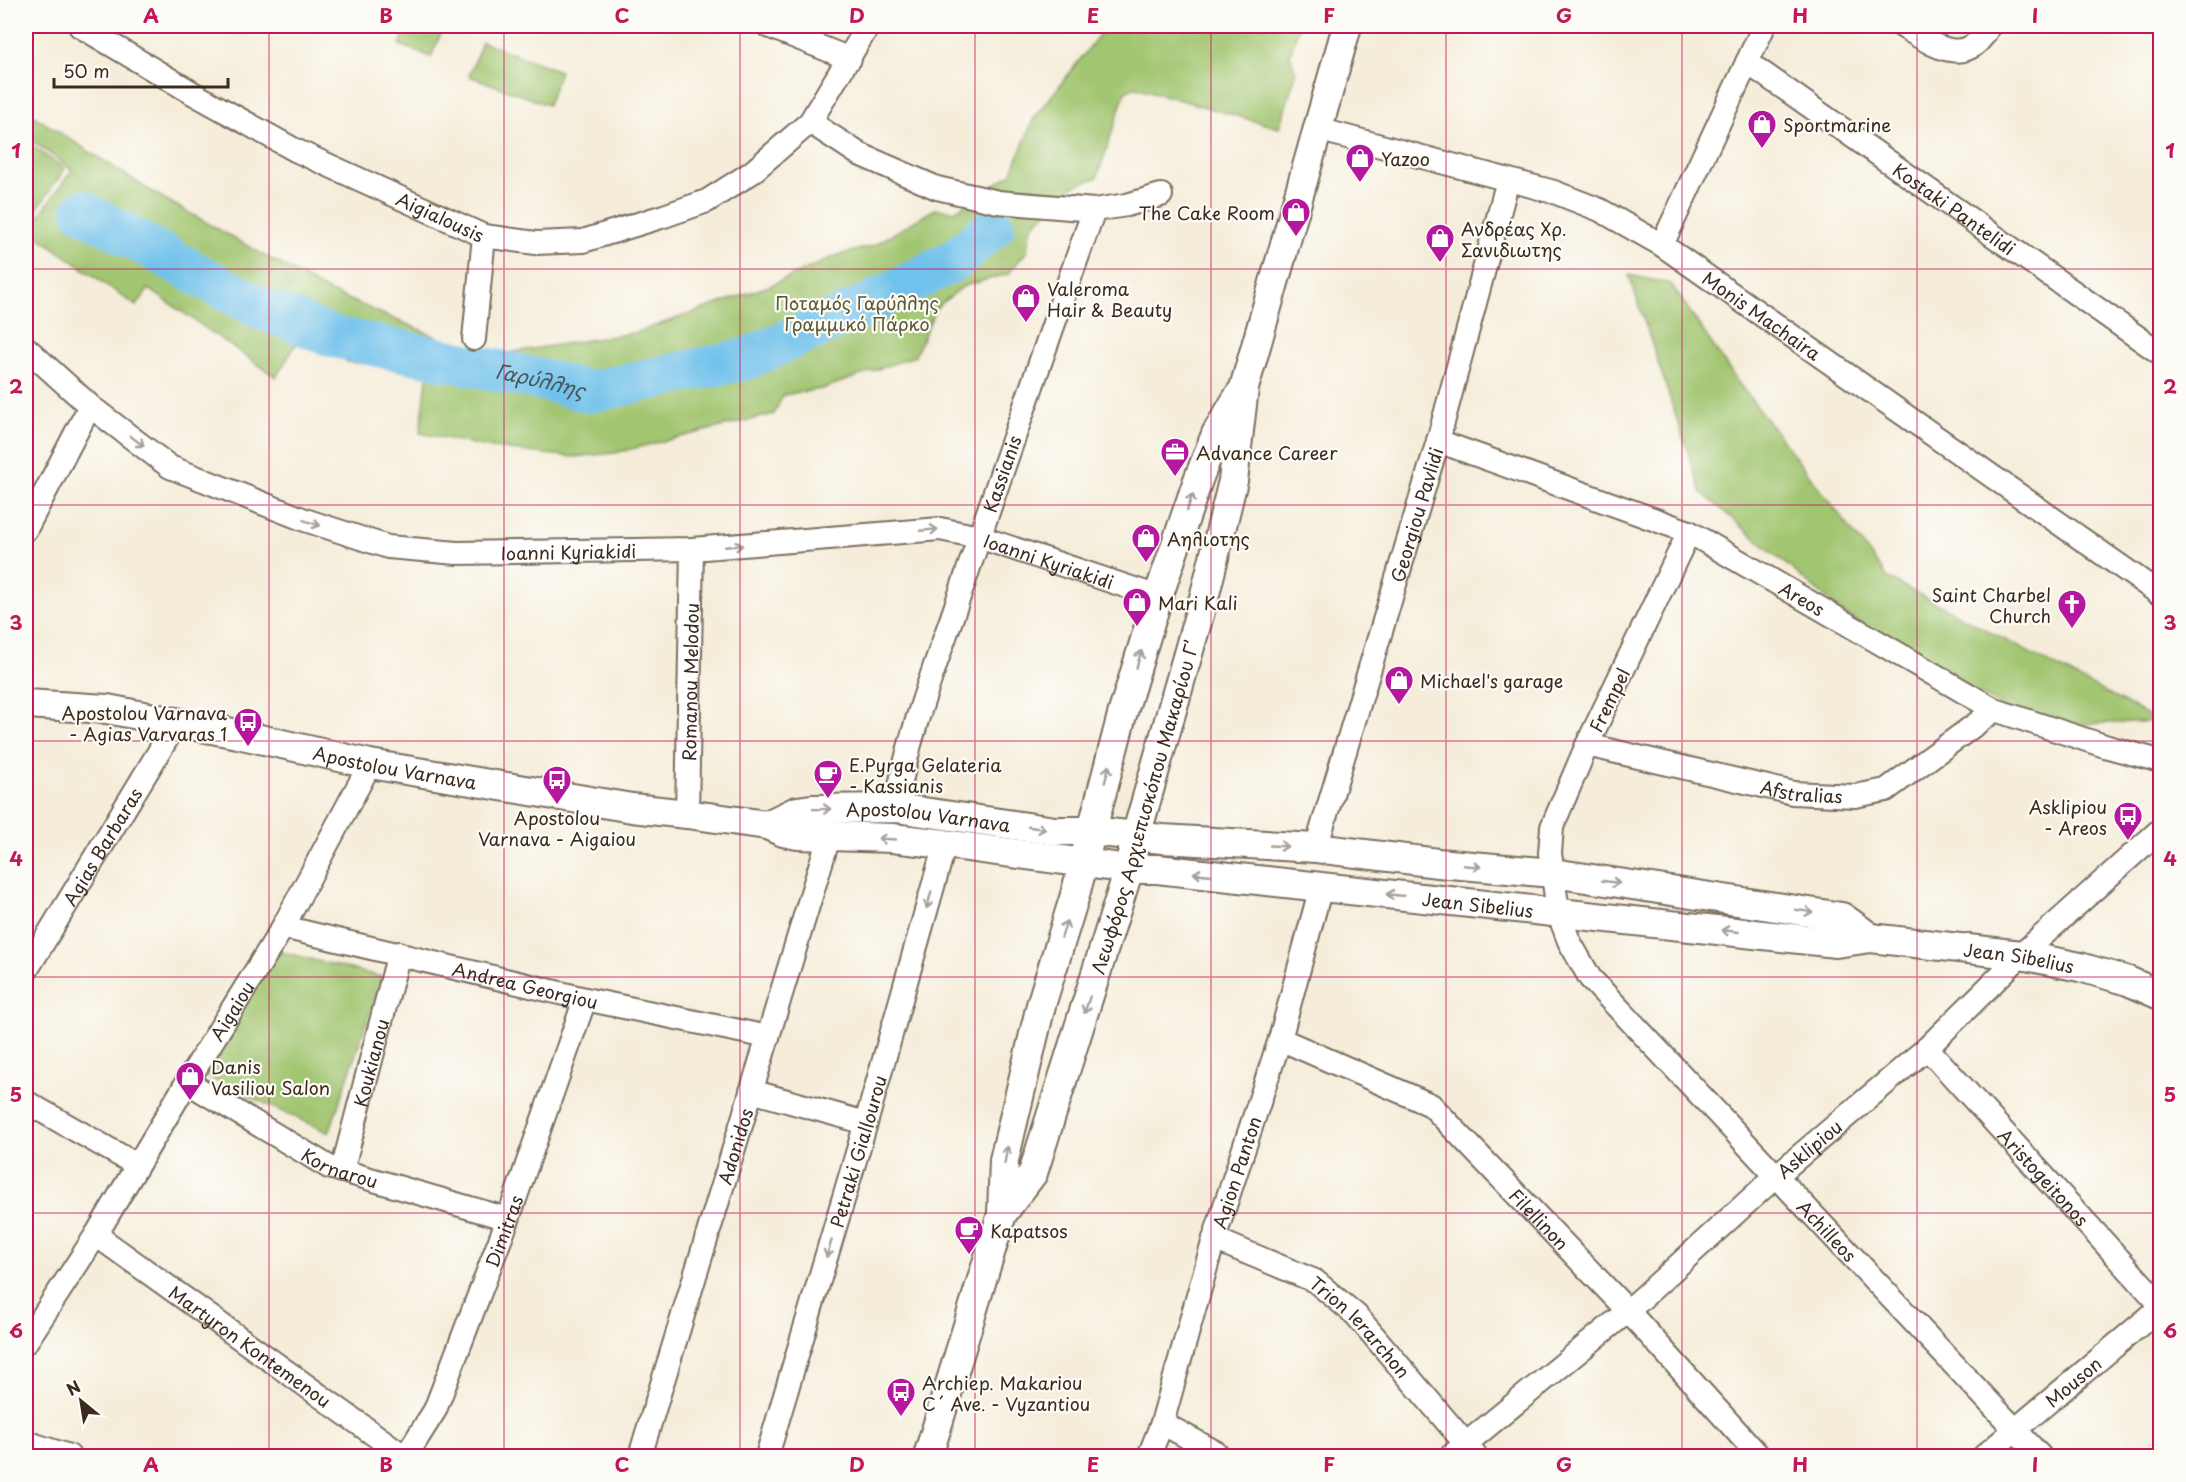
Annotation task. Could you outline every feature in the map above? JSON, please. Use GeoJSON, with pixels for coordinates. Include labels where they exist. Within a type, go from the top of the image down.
{"type":"FeatureCollection","features":[{"type":"Feature","properties":{"kind":"main road","name":"Λεωφόρος Αρχιεπισκόπου Μακαρίου Γ’"},"geometry":{"type":"LineString","coordinates":[[1002,1214],[1033,1173],[1129,869],[1136,836],[1205,594],[1230,492],[1239,444],[1244,388],[1347,26]]}},
{"type":"Feature","properties":{"kind":"main road","name":"Λεωφόρος Αρχιεπισκόπου Μακαρίου Γ’"},"geometry":{"type":"LineString","coordinates":[[928,1456],[1002,1214],[1004,1160],[1041,1005],[1092,831],[1122,715],[1158,597],[1212,443],[1244,388]]}},
{"type":"Feature","properties":{"kind":"main road","name":"Apostolou Varnava"},"geometry":{"type":"LineString","coordinates":[[26,704],[108,709],[238,734],[370,764],[632,808],[767,825],[798,835],[892,838],[1083,863]]}},
{"type":"Feature","properties":{"kind":"main road","name":"Apostolou Varnava"},"geometry":{"type":"LineString","coordinates":[[767,825],[797,811],[811,809],[896,808],[1055,831],[1092,831]]}},
{"type":"Feature","properties":{"kind":"main road","name":"Jean Sibelius"},"geometry":{"type":"LineString","coordinates":[[1092,831],[1316,848],[1438,863],[1553,873],[1842,917],[1871,938]]}},
{"type":"Feature","properties":{"kind":"main road","name":"Jean Sibelius"},"geometry":{"type":"LineString","coordinates":[[1083,863],[1129,869],[1157,869],[1836,943],[1871,938],[2021,955],[2080,967],[2128,981],[2160,995]]}},
{"type":"Feature","properties":{"kind":"street","name":"Aigialousis"},"geometry":{"type":"LineString","coordinates":[[81,26],[196,95],[295,150],[484,236],[536,243],[583,241],[707,201],[751,173],[810,122],[868,26]]}},
{"type":"Feature","properties":{"kind":"street"},"geometry":{"type":"LineString","coordinates":[[768,26],[850,58]]}},
{"type":"Feature","properties":{"kind":"street"},"geometry":{"type":"LineString","coordinates":[[1662,245],[1764,26]]}},
{"type":"Feature","properties":{"kind":"street"},"geometry":{"type":"LineString","coordinates":[[1902,26],[1939,48],[1957,52],[1973,46],[1989,26]]}},
{"type":"Feature","properties":{"kind":"street","name":"Kostaki Pantelidi"},"geometry":{"type":"LineString","coordinates":[[1747,62],[2160,353]]}},
{"type":"Feature","properties":{"kind":"street"},"geometry":{"type":"LineString","coordinates":[[810,122],[859,154],[938,188],[998,202],[1094,210],[1127,205],[1161,195]]}},
{"type":"Feature","properties":{"kind":"street","name":"Monis Machaira"},"geometry":{"type":"LineString","coordinates":[[1317,129],[1581,201],[1662,245],[2160,594]]}},
{"type":"Feature","properties":{"kind":"street","name":"Georgiou Pavlidi"},"geometry":{"type":"LineString","coordinates":[[1316,848],[1438,441],[1508,180]]}},
{"type":"Feature","properties":{"kind":"street","name":"Kassianis"},"geometry":{"type":"LineString","coordinates":[[896,808],[902,772],[914,731],[979,537],[1094,210]]}},
{"type":"Feature","properties":{"kind":"street"},"geometry":{"type":"LineString","coordinates":[[474,339],[484,236]]}},
{"type":"Feature","properties":{"kind":"street","name":"Ioanni Kyriakidi"},"geometry":{"type":"LineString","coordinates":[[26,348],[90,406],[170,467],[305,520],[388,547],[457,552],[692,549],[940,529],[979,537],[1158,597]]}},
{"type":"Feature","properties":{"kind":"street"},"geometry":{"type":"LineString","coordinates":[[26,529],[90,406]]}},
{"type":"Feature","properties":{"kind":"street","name":"Areos"},"geometry":{"type":"LineString","coordinates":[[1438,441],[1689,532],[1995,710],[2108,747],[2160,761]]}},
{"type":"Feature","properties":{"kind":"street","name":"Frempel"},"geometry":{"type":"LineString","coordinates":[[1558,912],[1550,853],[1552,827],[1587,745],[1689,532]]}},
{"type":"Feature","properties":{"kind":"street","name":"Romanou Melodou"},"geometry":{"type":"LineString","coordinates":[[687,814],[692,549]]}},
{"type":"Feature","properties":{"kind":"street","name":"Afstralias"},"geometry":{"type":"LineString","coordinates":[[1587,745],[1793,793],[1855,796],[1886,790],[1995,710]]}},
{"type":"Feature","properties":{"kind":"street","name":"Agias Barbaras"},"geometry":{"type":"LineString","coordinates":[[26,971],[177,722]]}},
{"type":"Feature","properties":{"kind":"street","name":"Aigaiou"},"geometry":{"type":"LineString","coordinates":[[26,1342],[96,1235],[283,927],[370,764]]}},
{"type":"Feature","properties":{"kind":"street","name":"Asklipiou"},"geometry":{"type":"LineString","coordinates":[[1464,1452],[1628,1311],[1776,1176],[1927,1048],[2021,955],[2160,830]]}},
{"type":"Feature","properties":{"kind":"street","name":"Adonidos"},"geometry":{"type":"LineString","coordinates":[[640,1456],[829,837]]}},
{"type":"Feature","properties":{"kind":"street","name":"Petraki Giallourou"},"geometry":{"type":"LineString","coordinates":[[767,1456],[866,1123],[945,844]]}},
{"type":"Feature","properties":{"kind":"street","name":"Agion Panton"},"geometry":{"type":"LineString","coordinates":[[1149,1456],[1162,1423],[1214,1239],[1280,1039],[1320,887]]}},
{"type":"Feature","properties":{"kind":"street","name":"Achilleos"},"geometry":{"type":"LineString","coordinates":[[1558,912],[1569,941],[1590,978],[2040,1456]]}},
{"type":"Feature","properties":{"kind":"street","name":"Andrea Georgiou"},"geometry":{"type":"LineString","coordinates":[[283,927],[585,999],[768,1037]]}},
{"type":"Feature","properties":{"kind":"street","name":"Koukianou"},"geometry":{"type":"LineString","coordinates":[[342,1171],[399,953]]}},
{"type":"Feature","properties":{"kind":"street","name":"Dimitras"},"geometry":{"type":"LineString","coordinates":[[405,1456],[435,1410],[508,1219],[585,999]]}},
{"type":"Feature","properties":{"kind":"street","name":"Filellinon"},"geometry":{"type":"LineString","coordinates":[[1280,1039],[1431,1105],[1628,1311],[1759,1456]]}},
{"type":"Feature","properties":{"kind":"street","name":"Aristogeitonos"},"geometry":{"type":"LineString","coordinates":[[1927,1048],[2160,1306]]}},
{"type":"Feature","properties":{"kind":"street","name":"Kornarou"},"geometry":{"type":"LineString","coordinates":[[187,1082],[330,1167],[508,1219]]}},
{"type":"Feature","properties":{"kind":"street"},"geometry":{"type":"LineString","coordinates":[[751,1091],[866,1123]]}},
{"type":"Feature","properties":{"kind":"street"},"geometry":{"type":"LineString","coordinates":[[26,1102],[137,1165]]}},
{"type":"Feature","properties":{"kind":"street","name":"Martyron Kontemenou"},"geometry":{"type":"LineString","coordinates":[[96,1235],[405,1456]]}},
{"type":"Feature","properties":{"kind":"street","name":"Trion Ierarchon"},"geometry":{"type":"LineString","coordinates":[[1214,1239],[1315,1281],[1356,1315],[1464,1452]]}},
{"type":"Feature","properties":{"kind":"street","name":"Mouson"},"geometry":{"type":"LineString","coordinates":[[1984,1456],[2160,1306]]}},
{"type":"Feature","properties":{"kind":"street"},"geometry":{"type":"LineString","coordinates":[[1162,1423],[1219,1456]]}},
{"type":"Feature","properties":{"kind":"street"},"geometry":{"type":"LineString","coordinates":[[26,1442],[69,1456]]}},
{"type":"Feature","properties":{"kind":"green space"},"geometry":{"type":"Polygon","coordinates":[[[407,26],[444,26],[431,57],[400,45],[407,26]]]}},
{"type":"Feature","properties":{"kind":"green space","name":"Ποταμός Γαρύλλης Γραμμικό Πάρκο"},"geometry":{"type":"Polygon","coordinates":[[[1106,26],[1299,26],[1290,54],[1296,74],[1279,128],[1135,87],[1125,92],[1097,178],[1073,186],[1031,227],[1027,251],[1008,274],[964,286],[936,308],[915,356],[822,389],[783,395],[774,414],[615,453],[573,457],[493,448],[420,433],[428,371],[348,362],[303,333],[276,377],[149,289],[136,306],[29,230],[72,170],[26,136],[26,111],[154,193],[326,290],[484,357],[638,332],[769,286],[838,255],[873,246],[935,209],[955,211],[1011,174],[1033,120],[1106,26]]]}},
{"type":"Feature","properties":{"kind":"green space"},"geometry":{"type":"Polygon","coordinates":[[[482,42],[560,71],[548,105],[469,76],[482,42]]]}},
{"type":"Feature","properties":{"kind":"green space"},"geometry":{"type":"Polygon","coordinates":[[[26,142],[65,169],[31,218],[26,214],[26,142]]]}},
{"type":"Feature","properties":{"kind":"green space"},"geometry":{"type":"Polygon","coordinates":[[[1629,275],[1671,284],[1737,381],[1888,578],[2159,721],[2033,726],[1842,612],[1701,492],[1629,275]]]}},
{"type":"Feature","properties":{"kind":"green space"},"geometry":{"type":"Polygon","coordinates":[[[278,951],[382,977],[329,1133],[199,1073],[278,951]]]}},
{"type":"Feature","properties":{"kind":"waterway","name":"Γαρύλλης"},"geometry":{"type":"LineString","coordinates":[[83,211],[258,307],[334,337],[548,381],[590,392],[746,359],[865,306],[955,260],[994,226]]}},
{"type":"Feature","properties":{"kind":"place","name":"Sportmarine"},"geometry":{"type":"Point","coordinates":[1762,150]}},
{"type":"Feature","properties":{"kind":"place","name":"Yazoo"},"geometry":{"type":"Point","coordinates":[1360,184]}},
{"type":"Feature","properties":{"kind":"place","name":"The Cake Room"},"geometry":{"type":"Point","coordinates":[1296,238]}},
{"type":"Feature","properties":{"kind":"place","name":"Ανδρέας Χρ. Σανιδιωτης"},"geometry":{"type":"Point","coordinates":[1440,264]}},
{"type":"Feature","properties":{"kind":"place","name":"Valeroma Hair & Beauty"},"geometry":{"type":"Point","coordinates":[1026,324]}},
{"type":"Feature","properties":{"kind":"place","name":"Advance Career"},"geometry":{"type":"Point","coordinates":[1175,478]}},
{"type":"Feature","properties":{"kind":"place","name":"Αηλιοτης"},"geometry":{"type":"Point","coordinates":[1146,564]}},
{"type":"Feature","properties":{"kind":"place","name":"Mari Kali"},"geometry":{"type":"Point","coordinates":[1137,628]}},
{"type":"Feature","properties":{"kind":"place","name":"Saint Charbel Church"},"geometry":{"type":"Point","coordinates":[2072,630]}},
{"type":"Feature","properties":{"kind":"place","name":"Michael's garage"},"geometry":{"type":"Point","coordinates":[1399,706]}},
{"type":"Feature","properties":{"kind":"place","name":"Apostolou Varnava - Agias Varvaras 1"},"geometry":{"type":"Point","coordinates":[248,748]}},
{"type":"Feature","properties":{"kind":"place","name":"E.Pyrga Gelateria - Kassianis"},"geometry":{"type":"Point","coordinates":[828,800]}},
{"type":"Feature","properties":{"kind":"place","name":"Apostolou Varnava - Aigaiou"},"geometry":{"type":"Point","coordinates":[557,806]}},
{"type":"Feature","properties":{"kind":"place","name":"Asklipiou - Areos"},"geometry":{"type":"Point","coordinates":[2128,842]}},
{"type":"Feature","properties":{"kind":"place","name":"Danis Vasiliou Salon"},"geometry":{"type":"Point","coordinates":[190,1102]}},
{"type":"Feature","properties":{"kind":"place","name":"Kapatsos"},"geometry":{"type":"Point","coordinates":[969,1256]}},
{"type":"Feature","properties":{"kind":"place","name":"Archiep. Makariou C´ Ave. - Vyzantiou"},"geometry":{"type":"Point","coordinates":[901,1418]}}]}
